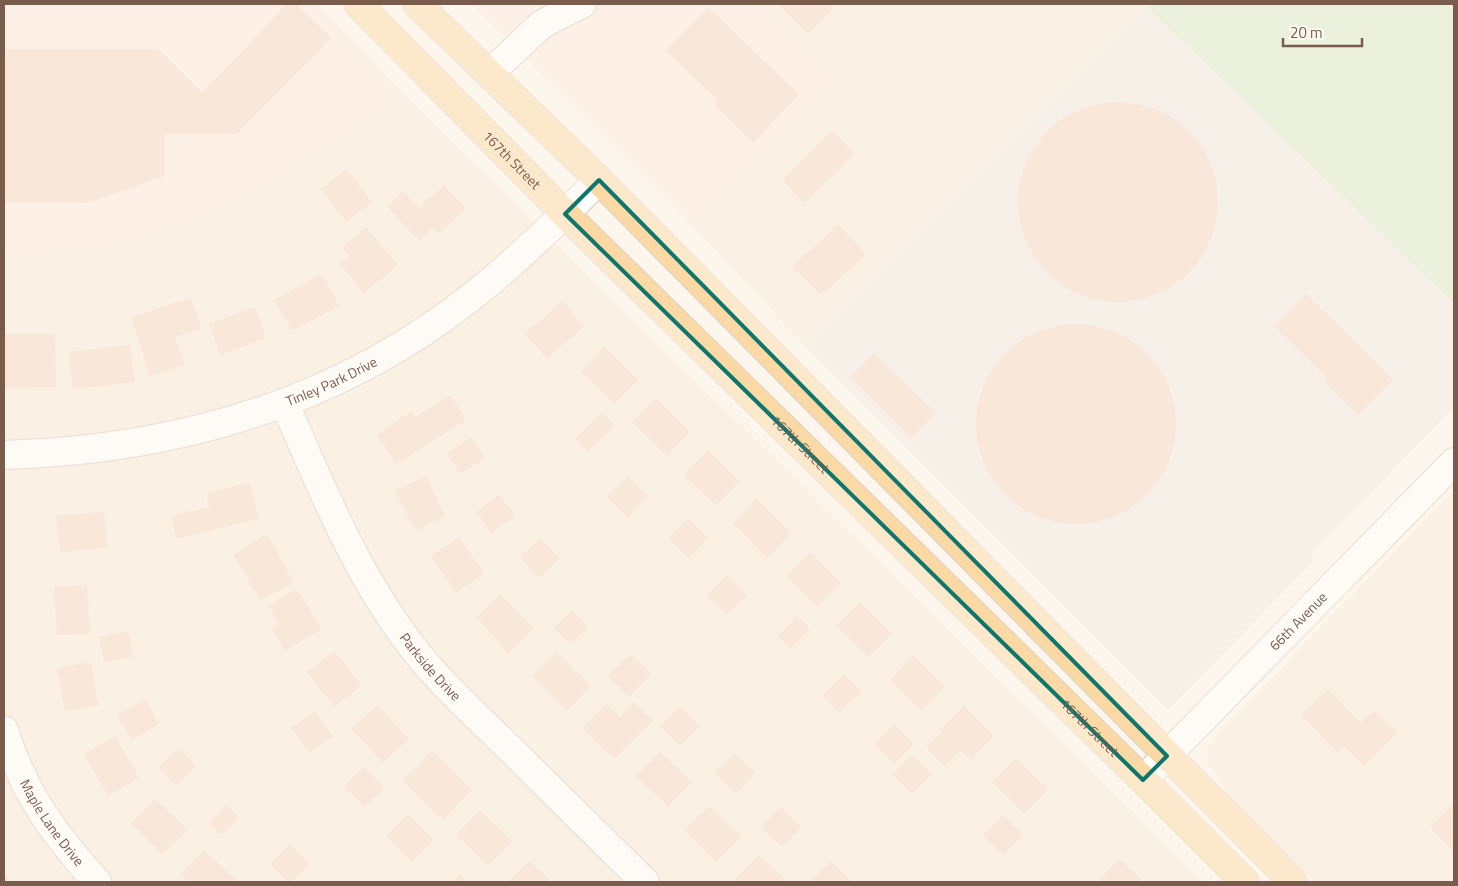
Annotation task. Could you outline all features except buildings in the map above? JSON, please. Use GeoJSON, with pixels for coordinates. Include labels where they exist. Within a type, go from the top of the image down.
{"type":"FeatureCollection","features":[{"type":"Feature","properties":{"kind":"main road","name":"167th Street"},"geometry":{"type":"LineString","coordinates":[[358,4],[565,214],[1245,882]]}},
{"type":"Feature","properties":{"kind":"main road"},"geometry":{"type":"LineString","coordinates":[[417,4],[599,180],[1293,882]]}},
{"type":"Feature","properties":{"kind":"street"},"geometry":{"type":"LineString","coordinates":[[490,73],[542,24],[582,4]]}},
{"type":"Feature","properties":{"kind":"street","name":"Tinley Park Drive"},"geometry":{"type":"LineString","coordinates":[[4,455],[63,453],[133,444],[189,433],[285,404],[379,359],[474,295],[565,214],[599,180]]}},
{"type":"Feature","properties":{"kind":"street","name":"Parkside Drive"},"geometry":{"type":"LineString","coordinates":[[285,404],[334,517],[352,553],[390,616],[413,648],[455,695],[644,882]]}},
{"type":"Feature","properties":{"kind":"street","name":"66th Avenue"},"geometry":{"type":"LineString","coordinates":[[1143,780],[1454,462]]}},
{"type":"Feature","properties":{"kind":"street","name":"Maple Lane Drive"},"geometry":{"type":"LineString","coordinates":[[4,730],[14,761],[30,795],[54,832],[97,882]]}},
{"type":"Feature","properties":{"kind":"highlighted area"},"geometry":{"type":"Polygon","coordinates":[[[599,180],[1167,756],[1143,780],[565,214],[599,180]]]}},
{"type":"Feature","properties":{"kind":"shaded area"},"geometry":{"type":"Polygon","coordinates":[[[4,4],[318,4],[401,91],[335,143],[200,216],[134,239],[64,252],[4,254],[4,4]]]}},
{"type":"Feature","properties":{"kind":"shaded area"},"geometry":{"type":"Polygon","coordinates":[[[473,4],[753,4],[832,80],[690,223],[473,4]]]}},
{"type":"Feature","properties":{"kind":"shaded area"},"geometry":{"type":"Polygon","coordinates":[[[753,4],[1150,4],[805,346],[690,223],[831,80],[753,4]]]}},
{"type":"Feature","properties":{"kind":"shaded area"},"geometry":{"type":"Polygon","coordinates":[[[1147,7],[1454,304],[1454,407],[1313,552],[1312,563],[1168,710],[805,346],[1147,7]]]}},
{"type":"Feature","properties":{"kind":"shaded area"},"geometry":{"type":"Polygon","coordinates":[[[401,91],[1204,882],[4,882],[4,254],[64,252],[134,239],[335,143],[401,91]]]}},
{"type":"Feature","properties":{"kind":"shaded area"},"geometry":{"type":"Polygon","coordinates":[[[1454,491],[1454,882],[1314,882],[1235,804],[1208,764],[1207,751],[1217,734],[1454,491]]]}},
{"type":"Feature","properties":{"kind":"green space"},"geometry":{"type":"Polygon","coordinates":[[[1150,4],[1454,4],[1454,304],[1147,7],[1150,4]]]}}]}
